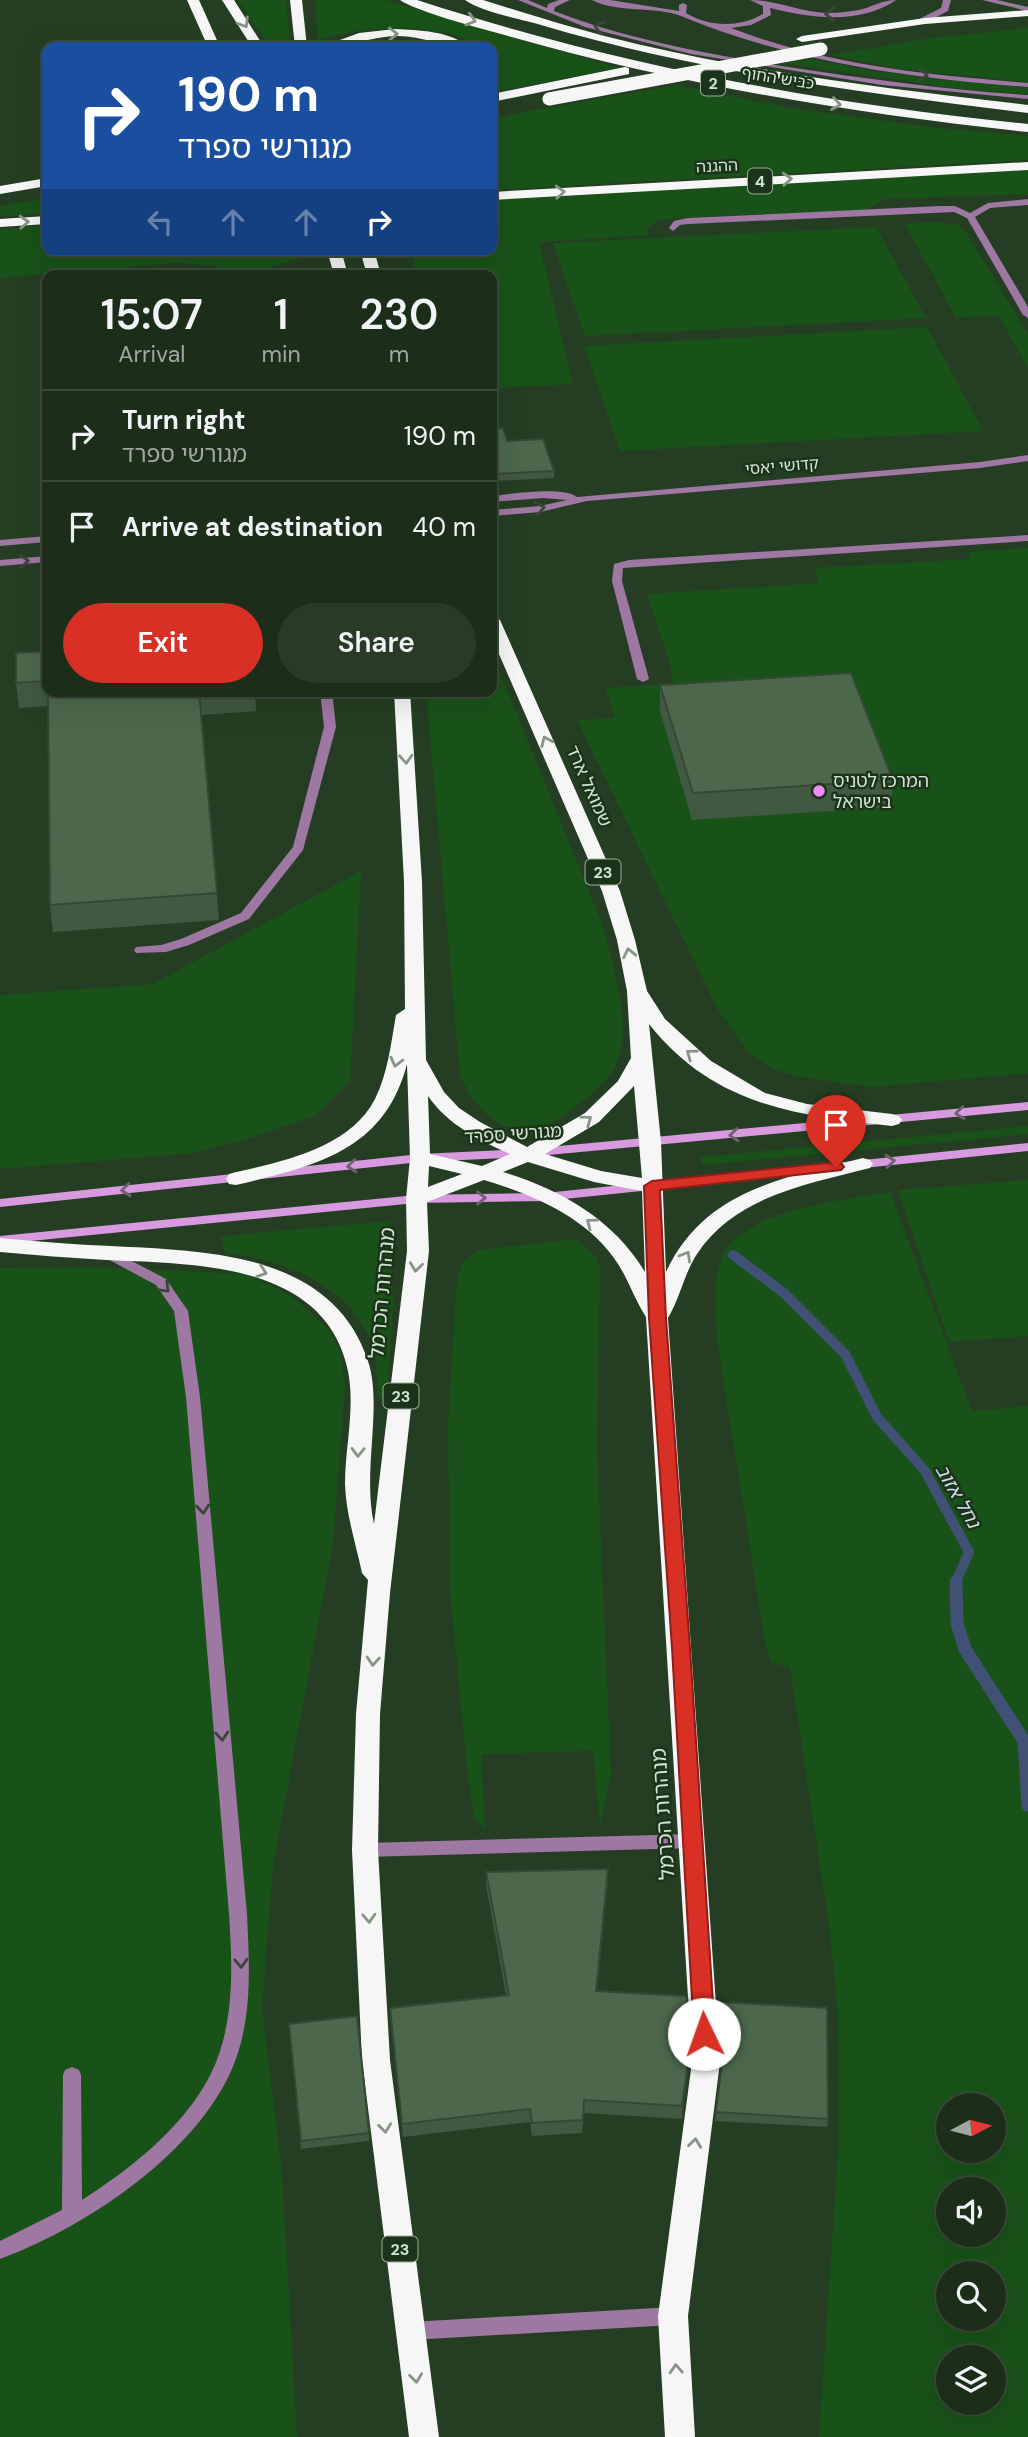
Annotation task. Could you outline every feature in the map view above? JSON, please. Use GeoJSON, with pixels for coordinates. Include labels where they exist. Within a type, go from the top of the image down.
{"type":"FeatureCollection","features":[{"type":"Feature","properties":{"kind":"highway"},"geometry":{"type":"LineString","coordinates":[[193,0],[212,42]]}},
{"type":"Feature","properties":{"kind":"highway"},"geometry":{"type":"LineString","coordinates":[[228,0],[255,42]]}},
{"type":"Feature","properties":{"kind":"highway"},"geometry":{"type":"LineString","coordinates":[[296,0],[300,42]]}},
{"type":"Feature","properties":{"kind":"highway","name":"כביש החוף"},"geometry":{"type":"LineString","coordinates":[[406,0],[621,63],[699,80],[857,107],[1028,128]]}},
{"type":"Feature","properties":{"kind":"highway","name":"כביש החוף"},"geometry":{"type":"LineString","coordinates":[[471,0],[607,39],[707,62],[874,89],[1028,109]]}},
{"type":"Feature","properties":{"kind":"highway"},"geometry":{"type":"LineString","coordinates":[[497,95],[802,39],[922,21],[1028,11]]}},
{"type":"Feature","properties":{"kind":"highway"},"geometry":{"type":"LineString","coordinates":[[497,110],[897,36],[1028,26]]}},
{"type":"Feature","properties":{"kind":"highway"},"geometry":{"type":"LineString","coordinates":[[340,42],[353,37],[396,34],[439,38],[450,42]]}},
{"type":"Feature","properties":{"kind":"highway","name":"ההגנה"},"geometry":{"type":"LineString","coordinates":[[497,195],[1028,166]]}},
{"type":"Feature","properties":{"kind":"highway"},"geometry":{"type":"LineString","coordinates":[[0,178],[42,172]]}},
{"type":"Feature","properties":{"kind":"highway"},"geometry":{"type":"LineString","coordinates":[[0,190],[42,183]]}},
{"type":"Feature","properties":{"kind":"highway"},"geometry":{"type":"LineString","coordinates":[[0,201],[42,194]]}},
{"type":"Feature","properties":{"kind":"highway"},"geometry":{"type":"LineString","coordinates":[[0,223],[42,220]]}},
{"type":"Feature","properties":{"kind":"highway","name":"שמואל ארד"},"geometry":{"type":"LineString","coordinates":[[497,631],[611,891],[626,940],[637,991],[641,1058],[651,1142]]}},
{"type":"Feature","properties":{"kind":"highway","name":"23"},"geometry":{"type":"LineString","coordinates":[[402,697],[413,882],[419,1158],[416,1199]]}},
{"type":"Feature","properties":{"kind":"highway"},"geometry":{"type":"LineString","coordinates":[[236,1179],[316,1156],[369,1123],[381,1107],[390,1083],[403,1034],[413,971]]}},
{"type":"Feature","properties":{"kind":"highway"},"geometry":{"type":"LineString","coordinates":[[637,991],[659,1024],[683,1049],[730,1082],[758,1097],[818,1112],[892,1120]]}},
{"type":"Feature","properties":{"kind":"highway"},"geometry":{"type":"LineString","coordinates":[[416,1199],[527,1153],[581,1125],[608,1105],[626,1084],[641,1058]]}},
{"type":"Feature","properties":{"kind":"highway"},"geometry":{"type":"LineString","coordinates":[[417,1061],[434,1092],[452,1111],[489,1135],[527,1153],[596,1177],[652,1186]]}},
{"type":"Feature","properties":{"kind":"highway","name":"23"},"geometry":{"type":"LineString","coordinates":[[651,1142],[652,1186]]}},
{"type":"Feature","properties":{"kind":"highway"},"geometry":{"type":"LineString","coordinates":[[419,1158],[482,1172],[575,1210],[600,1229],[621,1252],[657,1318]]}},
{"type":"Feature","properties":{"kind":"highway"},"geometry":{"type":"LineString","coordinates":[[657,1318],[686,1254],[724,1212],[744,1200],[775,1188],[863,1164]]}},
{"type":"Feature","properties":{"kind":"highway","name":"מנהרות הכרמל"},"geometry":{"type":"LineString","coordinates":[[652,1186],[657,1318],[706,2062],[673,2316],[680,2437]]}},
{"type":"Feature","properties":{"kind":"highway","name":"מנהרות הכרמל"},"geometry":{"type":"LineString","coordinates":[[416,1199],[418,1251],[378,1593],[368,1714],[365,1850],[376,2060],[424,2437]]}},
{"type":"Feature","properties":{"kind":"highway"},"geometry":{"type":"LineString","coordinates":[[0,1242],[107,1253],[203,1258],[244,1265],[295,1286],[336,1318],[358,1362],[357,1487],[378,1593]]}},
{"type":"Feature","properties":{"kind":"street"},"geometry":{"type":"LineString","coordinates":[[523,0],[550,12],[685,51],[913,89],[1028,97]]}},
{"type":"Feature","properties":{"kind":"street"},"geometry":{"type":"LineString","coordinates":[[550,12],[551,6],[566,0]]}},
{"type":"Feature","properties":{"kind":"street"},"geometry":{"type":"LineString","coordinates":[[596,0],[687,4]]}},
{"type":"Feature","properties":{"kind":"street"},"geometry":{"type":"LineString","coordinates":[[627,0],[687,4]]}},
{"type":"Feature","properties":{"kind":"street"},"geometry":{"type":"LineString","coordinates":[[754,0],[766,7],[830,15],[864,11],[892,0]]}},
{"type":"Feature","properties":{"kind":"street"},"geometry":{"type":"LineString","coordinates":[[922,21],[945,9],[947,0]]}},
{"type":"Feature","properties":{"kind":"street"},"geometry":{"type":"LineString","coordinates":[[986,0],[1028,11]]}},
{"type":"Feature","properties":{"kind":"street"},"geometry":{"type":"LineString","coordinates":[[687,4],[696,22],[715,25],[741,25],[762,19],[767,15],[766,7]]}},
{"type":"Feature","properties":{"kind":"street"},"geometry":{"type":"LineString","coordinates":[[715,25],[755,42],[830,60],[916,75],[1028,85]]}},
{"type":"Feature","properties":{"kind":"street"},"geometry":{"type":"LineString","coordinates":[[970,216],[988,206],[1028,202]]}},
{"type":"Feature","properties":{"kind":"street"},"geometry":{"type":"LineString","coordinates":[[673,228],[677,223],[688,221],[955,209],[970,216],[1028,315]]}},
{"type":"Feature","properties":{"kind":"street","name":"קדושי יאסי"},"geometry":{"type":"LineString","coordinates":[[497,513],[540,509],[587,498],[980,465],[1028,458]]}},
{"type":"Feature","properties":{"kind":"street","name":"קדושי יאסי"},"geometry":{"type":"LineString","coordinates":[[980,465],[1028,465]]}},
{"type":"Feature","properties":{"kind":"street","name":"קדושי יאסי"},"geometry":{"type":"LineString","coordinates":[[497,499],[543,495],[587,498]]}},
{"type":"Feature","properties":{"kind":"street"},"geometry":{"type":"LineString","coordinates":[[643,679],[617,581],[618,566],[629,563],[1028,538]]}},
{"type":"Feature","properties":{"kind":"street"},"geometry":{"type":"LineString","coordinates":[[0,543],[42,539]]}},
{"type":"Feature","properties":{"kind":"street"},"geometry":{"type":"LineString","coordinates":[[0,563],[42,559]]}},
{"type":"Feature","properties":{"kind":"street"},"geometry":{"type":"LineString","coordinates":[[140,950],[185,942],[245,916],[299,847],[330,727],[327,697]]}},
{"type":"Feature","properties":{"kind":"street","name":"מגורשי ספרד"},"geometry":{"type":"LineString","coordinates":[[0,1203],[419,1158],[527,1153],[1028,1106]]}},
{"type":"Feature","properties":{"kind":"street"},"geometry":{"type":"LineString","coordinates":[[0,1242],[416,1199],[545,1197],[1028,1146]]}},
{"type":"Feature","properties":{"kind":"street"},"geometry":{"type":"LineString","coordinates":[[0,2250],[90,2204],[148,2162],[195,2112],[224,2067],[237,2018],[242,1972],[193,1397],[181,1311],[161,1282],[107,1253]]}},
{"type":"Feature","properties":{"kind":"street"},"geometry":{"type":"LineString","coordinates":[[365,1850],[693,1841]]}},
{"type":"Feature","properties":{"kind":"street"},"geometry":{"type":"LineString","coordinates":[[72,2075],[72,2213]]}},
{"type":"Feature","properties":{"kind":"street"},"geometry":{"type":"LineString","coordinates":[[410,2331],[673,2316]]}},
{"type":"Feature","properties":{"kind":"green space"},"geometry":{"type":"Polygon","coordinates":[[[238,0],[286,0],[290,41],[266,41],[238,0]]]}},
{"type":"Feature","properties":{"kind":"green space"},"geometry":{"type":"Polygon","coordinates":[[[316,0],[385,0],[619,68],[497,91],[497,42],[471,42],[451,34],[400,28],[350,32],[317,41],[316,0]]]}},
{"type":"Feature","properties":{"kind":"green space"},"geometry":{"type":"Polygon","coordinates":[[[1028,28],[1028,82],[899,69],[831,55],[931,38],[1028,28]]]}},
{"type":"Feature","properties":{"kind":"green space"},"geometry":{"type":"Polygon","coordinates":[[[813,59],[879,72],[1028,88],[1028,94],[958,89],[783,63],[813,59]]]}},
{"type":"Feature","properties":{"kind":"green space"},"geometry":{"type":"Polygon","coordinates":[[[675,85],[789,108],[938,128],[1028,136],[1028,160],[497,190],[497,117],[675,85]]]}},
{"type":"Feature","properties":{"kind":"green space"},"geometry":{"type":"Polygon","coordinates":[[[1028,170],[1028,194],[885,199],[867,210],[677,218],[658,220],[648,228],[649,235],[539,242],[573,384],[497,388],[497,270],[415,270],[412,256],[497,256],[497,199],[1028,170]]]}},
{"type":"Feature","properties":{"kind":"green space"},"geometry":{"type":"Polygon","coordinates":[[[42,199],[42,214],[0,216],[0,206],[42,199]]]}},
{"type":"Feature","properties":{"kind":"green space"},"geometry":{"type":"Polygon","coordinates":[[[905,224],[957,224],[966,232],[1028,335],[1028,368],[998,315],[956,318],[905,224]]]}},
{"type":"Feature","properties":{"kind":"green space"},"geometry":{"type":"Polygon","coordinates":[[[42,226],[42,256],[308,256],[262,270],[228,270],[177,263],[94,270],[42,270],[42,274],[0,278],[0,230],[42,226]]]}},
{"type":"Feature","properties":{"kind":"green space"},"geometry":{"type":"Polygon","coordinates":[[[876,227],[926,318],[585,336],[553,243],[876,227]]]}},
{"type":"Feature","properties":{"kind":"green space"},"geometry":{"type":"Polygon","coordinates":[[[927,327],[983,431],[620,451],[584,346],[927,327]]]}},
{"type":"Feature","properties":{"kind":"green space","name":"המרכז לטניס בישראל"},"geometry":{"type":"Polygon","coordinates":[[[1028,548],[1028,1073],[872,1087],[794,1076],[774,1069],[748,1053],[717,1008],[577,720],[614,718],[606,688],[673,684],[671,666],[647,594],[820,583],[814,568],[970,559],[968,552],[1028,548]]]}},
{"type":"Feature","properties":{"kind":"green space"},"geometry":{"type":"Polygon","coordinates":[[[497,665],[603,926],[622,1011],[622,1045],[607,1079],[566,1114],[524,1137],[485,1113],[460,1075],[427,697],[497,697],[497,665]]]}},
{"type":"Feature","properties":{"kind":"green space"},"geometry":{"type":"Polygon","coordinates":[[[361,871],[350,1081],[315,1116],[235,1143],[185,1154],[0,1169],[0,995],[153,984],[361,871]]]}},
{"type":"Feature","properties":{"kind":"green space"},"geometry":{"type":"Polygon","coordinates":[[[1028,1126],[1028,1134],[702,1165],[700,1157],[1028,1126]]]}},
{"type":"Feature","properties":{"kind":"green space"},"geometry":{"type":"Polygon","coordinates":[[[1028,1180],[1028,1336],[949,1342],[898,1190],[1028,1180]]]}},
{"type":"Feature","properties":{"kind":"green space"},"geometry":{"type":"Polygon","coordinates":[[[890,1192],[972,1411],[1028,1406],[1028,2437],[819,2437],[839,2138],[838,2012],[829,1926],[790,1667],[772,1663],[766,1648],[717,1340],[716,1289],[721,1259],[732,1242],[749,1229],[771,1218],[822,1204],[890,1192]]]}},
{"type":"Feature","properties":{"kind":"green space"},"geometry":{"type":"Polygon","coordinates":[[[390,1221],[393,1303],[387,1399],[377,1398],[376,1365],[372,1345],[349,1306],[332,1291],[291,1269],[269,1261],[225,1253],[221,1236],[390,1221]]]}},
{"type":"Feature","properties":{"kind":"green space"},"geometry":{"type":"Polygon","coordinates":[[[576,1239],[596,1257],[600,1268],[597,1448],[611,1775],[600,1826],[593,1751],[481,1754],[485,1830],[475,1818],[468,1779],[450,1591],[448,1423],[457,1279],[463,1263],[478,1250],[576,1239]]]}},
{"type":"Feature","properties":{"kind":"green space"},"geometry":{"type":"Polygon","coordinates":[[[89,1267],[244,1274],[294,1298],[328,1329],[340,1350],[345,1386],[333,1544],[273,1865],[262,2008],[282,2173],[297,2437],[0,2437],[0,1268],[89,1267]]]}},
{"type":"Feature","properties":{"kind":"building"},"geometry":{"type":"Polygon","coordinates":[[[503,428],[507,441],[543,439],[554,471],[497,474],[497,429],[503,428]]]}},
{"type":"Feature","properties":{"kind":"building"},"geometry":{"type":"Polygon","coordinates":[[[42,651],[42,681],[16,683],[16,653],[42,651]]]}},
{"type":"Feature","properties":{"kind":"building"},"geometry":{"type":"Polygon","coordinates":[[[851,673],[893,780],[693,793],[660,685],[851,673]]]}},
{"type":"Feature","properties":{"kind":"building"},"geometry":{"type":"Polygon","coordinates":[[[48,697],[200,697],[217,893],[50,905],[48,697]]]}},
{"type":"Feature","properties":{"kind":"building"},"geometry":{"type":"Polygon","coordinates":[[[608,1869],[596,1991],[687,1996],[690,2049],[682,2106],[584,2100],[583,2120],[532,2123],[530,2109],[402,2124],[390,2008],[509,1995],[486,1872],[608,1869]]]}},
{"type":"Feature","properties":{"kind":"building"},"geometry":{"type":"Polygon","coordinates":[[[720,2002],[827,2008],[828,2119],[716,2112],[723,2054],[720,2002]]]}},
{"type":"Feature","properties":{"kind":"building"},"geometry":{"type":"Polygon","coordinates":[[[357,2016],[369,2133],[301,2141],[289,2024],[357,2016]]]}},
{"type":"Feature","properties":{"kind":"waterway","name":"נחל אזוב"},"geometry":{"type":"LineString","coordinates":[[733,1255],[784,1293],[845,1354],[877,1417],[925,1471],[969,1552],[955,1584]]}},
{"type":"Feature","properties":{"kind":"waterway","name":"נחל אזוב"},"geometry":{"type":"LineString","coordinates":[[956,1582],[957,1623],[965,1649],[1024,1741],[1028,1805]]}},
{"type":"Feature","properties":{"kind":"place","name":"המרכז לטניס בישראל"},"geometry":{"type":"Point","coordinates":[819,791]}},
{"type":"Feature","properties":{"kind":"route"},"geometry":{"type":"LineString","coordinates":[[704,2034],[681,1648],[657,1318],[656,1227],[652,1186],[836,1167]]}}]}
